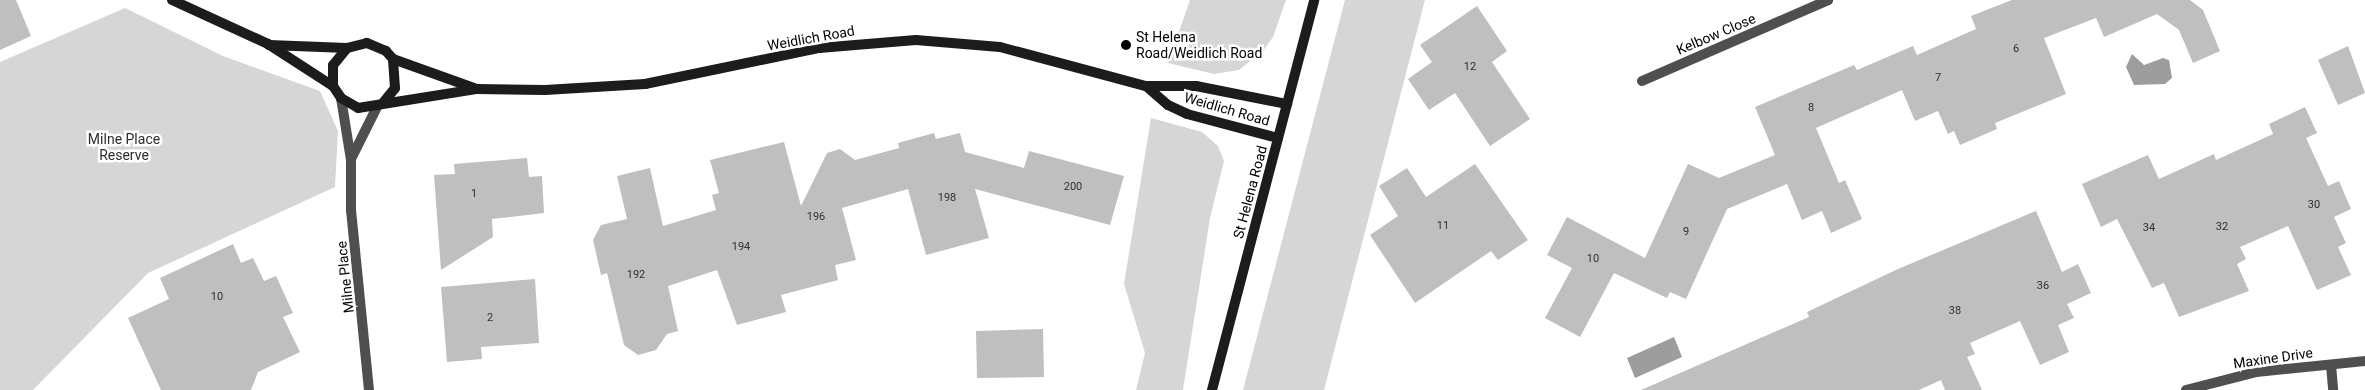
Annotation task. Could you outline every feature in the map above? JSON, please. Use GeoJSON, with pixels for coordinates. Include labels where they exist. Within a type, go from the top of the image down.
{"type":"FeatureCollection","features":[{"type":"Feature","properties":{"kind":"street"},"geometry":{"type":"LineString","coordinates":[[172,0],[268,44],[333,86],[341,98],[358,108],[380,104],[397,78],[393,59],[382,48],[367,43],[347,48],[268,44]]}},
{"type":"Feature","properties":{"kind":"street","name":"St Helena Road"},"geometry":{"type":"LineString","coordinates":[[1212,390],[1314,0]]}},
{"type":"Feature","properties":{"kind":"street","name":"Kelbow Close"},"geometry":{"type":"LineString","coordinates":[[1642,81],[1828,0]]}},
{"type":"Feature","properties":{"kind":"street","name":"Weidlich Road"},"geometry":{"type":"LineString","coordinates":[[380,104],[477,89],[554,90],[645,84],[819,48],[916,40],[1000,47],[1146,86],[1196,86],[1287,104]]}},
{"type":"Feature","properties":{"kind":"street"},"geometry":{"type":"LineString","coordinates":[[333,86],[333,65],[347,48]]}},
{"type":"Feature","properties":{"kind":"street","name":"Weidlich Road"},"geometry":{"type":"LineString","coordinates":[[393,59],[477,89]]}},
{"type":"Feature","properties":{"kind":"street","name":"Weidlich Road"},"geometry":{"type":"LineString","coordinates":[[1146,86],[1168,105],[1187,114],[1278,138]]}},
{"type":"Feature","properties":{"kind":"street","name":"Milne Place"},"geometry":{"type":"LineString","coordinates":[[341,98],[351,160],[351,210],[369,390]]}},
{"type":"Feature","properties":{"kind":"street","name":"Milne Place"},"geometry":{"type":"LineString","coordinates":[[351,160],[380,104]]}},
{"type":"Feature","properties":{"kind":"street","name":"Maxine Drive"},"geometry":{"type":"LineString","coordinates":[[2186,390],[2256,372],[2365,361]]}},
{"type":"Feature","properties":{"kind":"street"},"geometry":{"type":"LineString","coordinates":[[2331,365],[2332,390]]}},
{"type":"Feature","properties":{"kind":"green space"},"geometry":{"type":"Polygon","coordinates":[[[1190,0],[1286,0],[1273,37],[1263,51],[1239,70],[1214,74],[1168,63],[1190,0]]]}},
{"type":"Feature","properties":{"kind":"green space"},"geometry":{"type":"Polygon","coordinates":[[[1345,0],[1425,0],[1324,390],[1243,390],[1345,0]]]}},
{"type":"Feature","properties":{"kind":"green space","name":"Milne Place Reserve"},"geometry":{"type":"Polygon","coordinates":[[[125,8],[223,56],[320,91],[338,131],[335,187],[148,273],[33,390],[0,390],[0,62],[125,8]]]}},
{"type":"Feature","properties":{"kind":"green space"},"geometry":{"type":"Polygon","coordinates":[[[1151,118],[1202,132],[1218,146],[1224,161],[1210,218],[1183,390],[1136,390],[1145,353],[1124,284],[1151,118]]]}},
{"type":"Feature","properties":{"kind":"shaded area"},"geometry":{"type":"Polygon","coordinates":[[[2132,54],[2144,65],[2163,58],[2169,60],[2172,78],[2165,84],[2134,85],[2126,67],[2132,54]]]}},
{"type":"Feature","properties":{"kind":"shaded area"},"geometry":{"type":"Polygon","coordinates":[[[1674,337],[1682,357],[1635,378],[1627,358],[1674,337]]]}},
{"type":"Feature","properties":{"kind":"building"},"geometry":{"type":"Polygon","coordinates":[[[0,0],[16,0],[31,36],[0,50],[0,0]]]}},
{"type":"Feature","properties":{"kind":"building"},"geometry":{"type":"Polygon","coordinates":[[[2012,0],[2190,0],[2203,10],[2220,51],[2193,63],[2179,30],[2157,14],[2104,37],[2096,18],[2044,38],[2066,94],[1995,123],[1997,129],[1960,145],[1954,131],[1948,134],[1938,111],[1915,121],[1902,90],[1816,128],[1839,183],[1845,180],[1862,219],[1831,233],[1822,211],[1802,220],[1787,184],[1727,209],[1686,299],[1670,292],[1667,298],[1614,273],[1580,337],[1545,318],[1572,268],[1547,255],[1567,217],[1645,258],[1688,164],[1719,178],[1775,155],[1755,107],[1854,65],[1857,70],[1913,46],[1917,55],[1976,29],[1971,16],[2012,0]]]}},
{"type":"Feature","properties":{"kind":"building"},"geometry":{"type":"Polygon","coordinates":[[[1477,6],[1507,51],[1492,62],[1530,119],[1490,146],[1455,93],[1429,110],[1408,79],[1432,62],[1420,45],[1477,6]]]}},
{"type":"Feature","properties":{"kind":"building"},"geometry":{"type":"Polygon","coordinates":[[[2348,46],[2365,93],[2338,105],[2318,60],[2348,46]]]}},
{"type":"Feature","properties":{"kind":"building"},"geometry":{"type":"Polygon","coordinates":[[[2305,107],[2317,133],[2306,138],[2328,186],[2339,181],[2351,209],[2334,217],[2346,243],[2338,247],[2351,275],[2317,290],[2288,226],[2240,247],[2246,259],[2237,264],[2249,291],[2179,317],[2164,283],[2152,288],[2117,219],[2101,227],[2082,184],[2148,155],[2159,179],[2214,154],[2216,160],[2273,134],[2269,124],[2305,107]]]}},
{"type":"Feature","properties":{"kind":"building"},"geometry":{"type":"Polygon","coordinates":[[[934,133],[936,139],[960,133],[965,152],[1024,168],[1029,151],[1124,176],[1110,225],[975,189],[989,238],[926,255],[908,189],[842,208],[856,260],[835,265],[838,280],[781,295],[786,312],[737,325],[717,270],[668,286],[678,331],[667,334],[656,350],[638,355],[624,345],[607,273],[601,275],[593,240],[601,225],[627,219],[617,176],[650,168],[663,226],[716,210],[712,195],[719,193],[710,160],[784,142],[801,206],[827,153],[840,149],[855,160],[899,148],[898,143],[934,133]]]}},
{"type":"Feature","properties":{"kind":"building"},"geometry":{"type":"Polygon","coordinates":[[[527,158],[529,177],[542,176],[544,213],[492,219],[493,237],[441,270],[434,175],[455,174],[454,164],[527,158]]]}},
{"type":"Feature","properties":{"kind":"building"},"geometry":{"type":"Polygon","coordinates":[[[1475,164],[1528,240],[1498,260],[1491,251],[1415,303],[1370,235],[1398,216],[1379,186],[1407,168],[1426,197],[1475,164]]]}},
{"type":"Feature","properties":{"kind":"building"},"geometry":{"type":"Polygon","coordinates":[[[2036,211],[2062,272],[2078,264],[2091,293],[2067,304],[2074,318],[2058,325],[2069,352],[2040,365],[2020,321],[1970,343],[1975,354],[1967,357],[1982,390],[1945,390],[1941,380],[1919,390],[1641,390],[1809,317],[1807,312],[1898,269],[2036,211]]]}},
{"type":"Feature","properties":{"kind":"building"},"geometry":{"type":"Polygon","coordinates":[[[233,244],[241,263],[253,258],[264,281],[276,276],[293,313],[283,317],[300,352],[258,372],[251,390],[161,390],[128,318],[169,299],[160,278],[233,244]]]}},
{"type":"Feature","properties":{"kind":"building"},"geometry":{"type":"Polygon","coordinates":[[[535,279],[539,343],[481,347],[482,359],[447,362],[441,287],[535,279]]]}},
{"type":"Feature","properties":{"kind":"building"},"geometry":{"type":"Polygon","coordinates":[[[1043,329],[1044,377],[977,378],[976,331],[1043,329]]]}},
{"type":"Feature","properties":{"kind":"place","name":"St Helena Road/Weidlich Road"},"geometry":{"type":"Point","coordinates":[1126,45]}}]}
